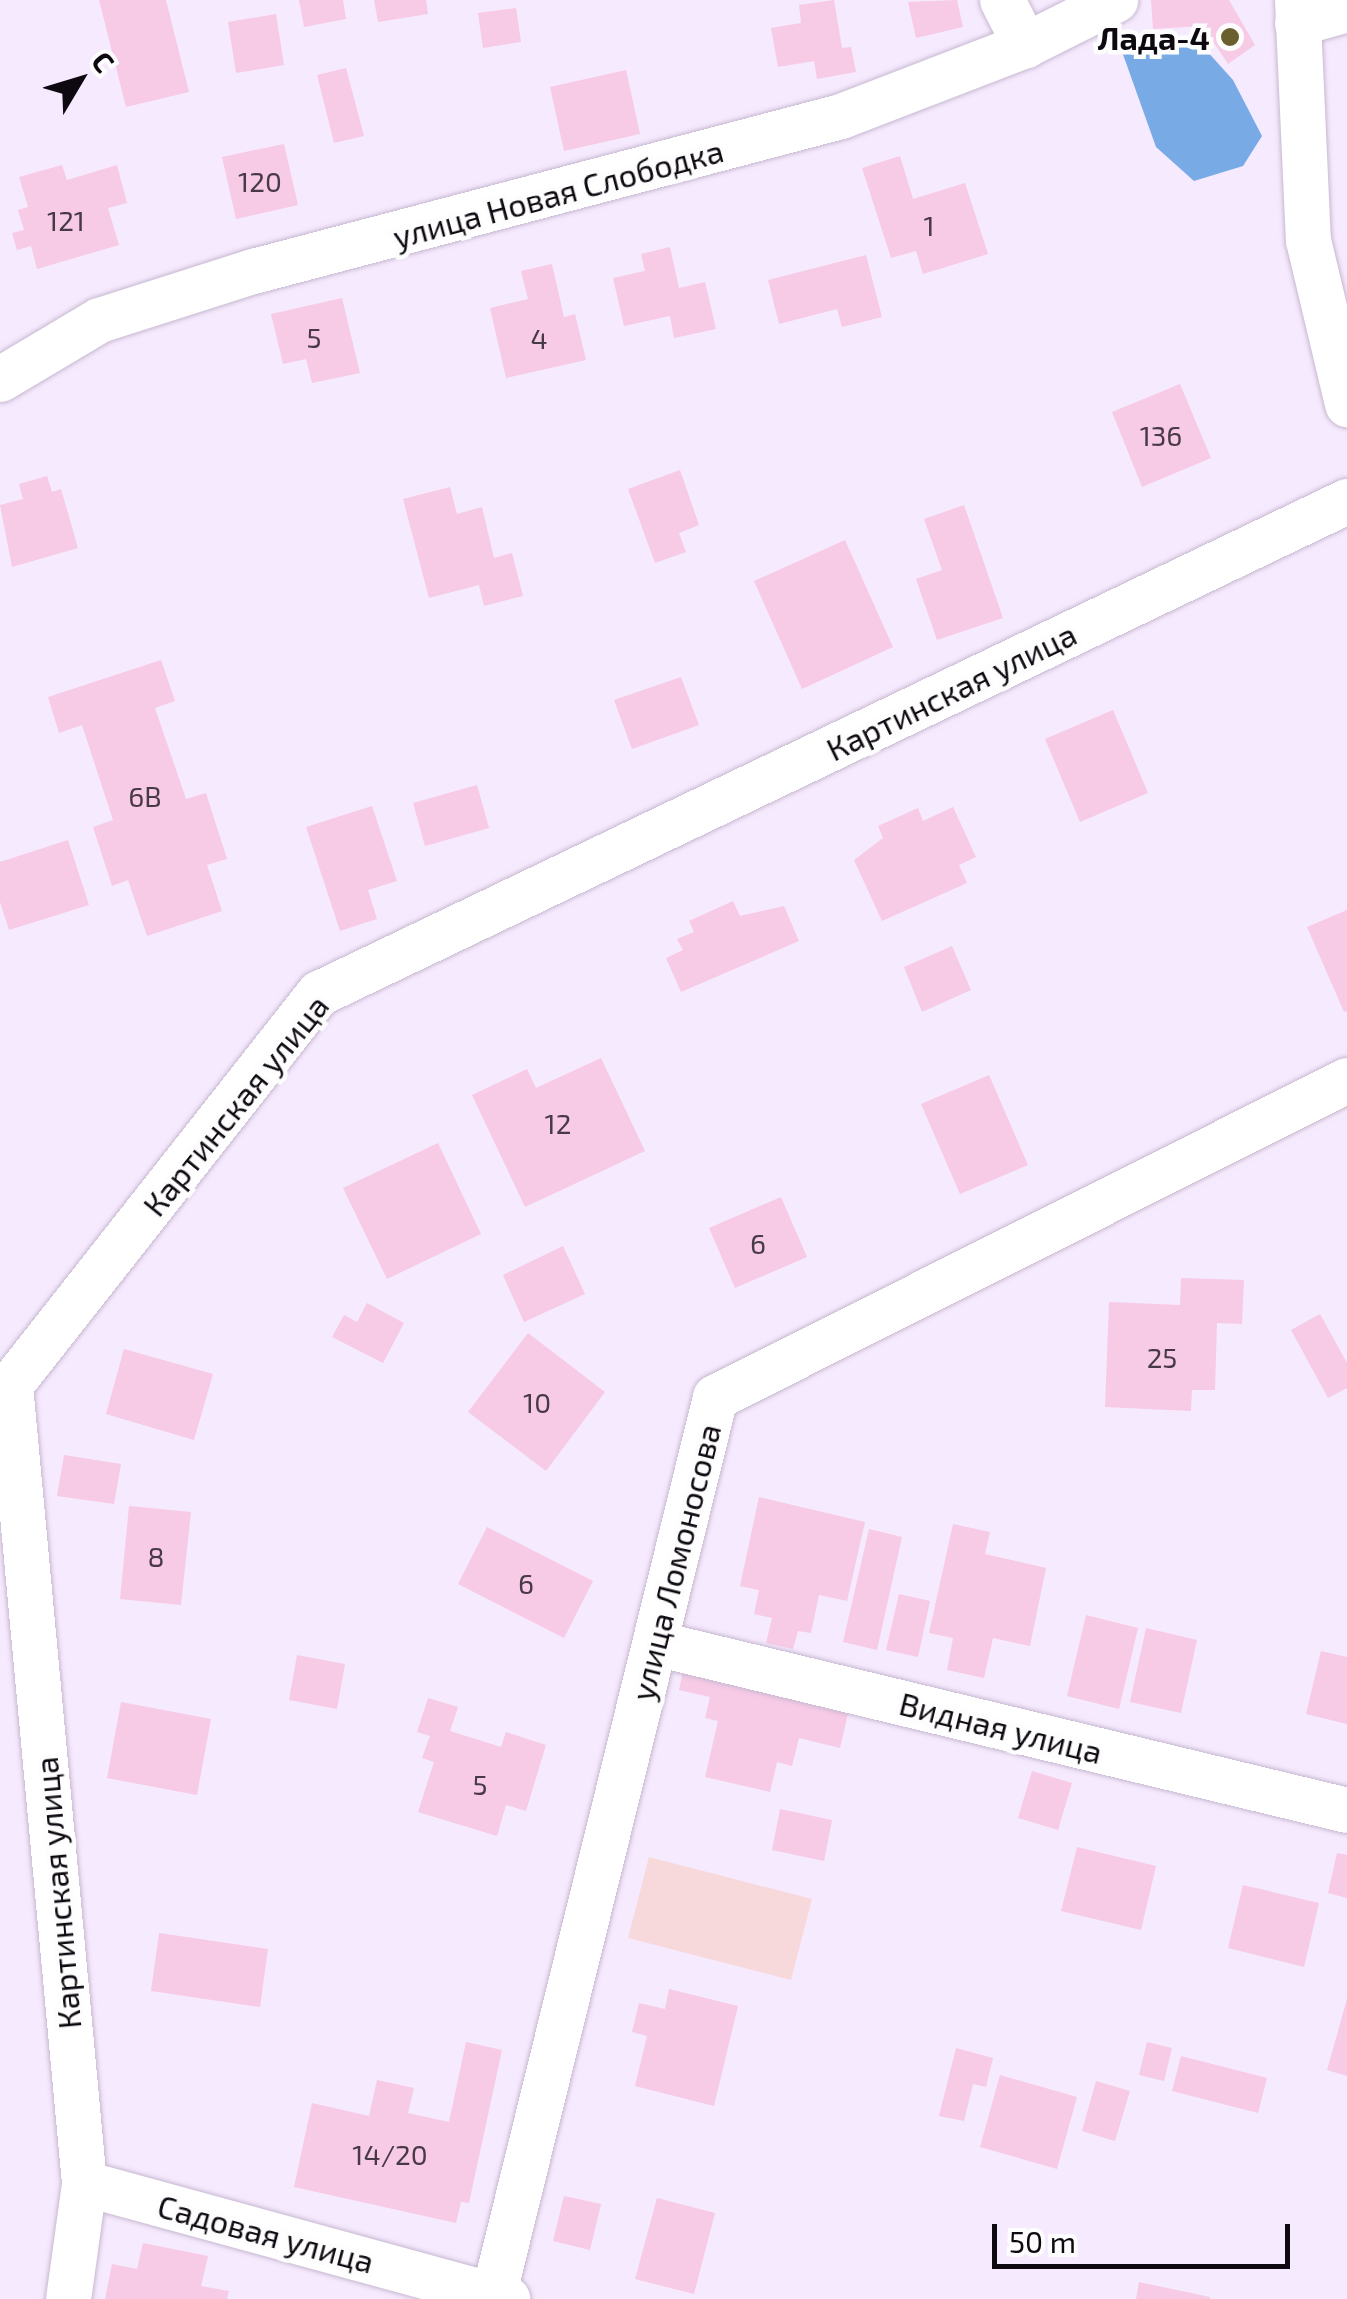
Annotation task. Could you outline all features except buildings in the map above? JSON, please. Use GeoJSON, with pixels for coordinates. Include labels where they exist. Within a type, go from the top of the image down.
{"type":"FeatureCollection","features":[{"type":"Feature","properties":{"kind":"street"},"geometry":{"type":"LineString","coordinates":[[1002,0],[1025,45]]}},
{"type":"Feature","properties":{"kind":"street","name":"улица Новая Слободка"},"geometry":{"type":"LineString","coordinates":[[0,379],[99,320],[253,271],[841,116],[1025,45],[1116,0]]}},
{"type":"Feature","properties":{"kind":"street"},"geometry":{"type":"LineString","coordinates":[[1347,9],[1297,11],[1308,240],[1347,404]]}},
{"type":"Feature","properties":{"kind":"street","name":"Картинская улица"},"geometry":{"type":"LineString","coordinates":[[68,2299],[84,2183],[10,1385],[319,993],[1347,501]]}},
{"type":"Feature","properties":{"kind":"street","name":"улица Ломоносова"},"geometry":{"type":"LineString","coordinates":[[500,2297],[716,1397],[1347,1080]]}},
{"type":"Feature","properties":{"kind":"street","name":"Видная улица"},"geometry":{"type":"LineString","coordinates":[[655,1643],[1347,1810]]}},
{"type":"Feature","properties":{"kind":"street","name":"Садовая улица"},"geometry":{"type":"LineString","coordinates":[[84,2183],[500,2297]]}},
{"type":"Feature","properties":{"kind":"shaded area"},"geometry":{"type":"Polygon","coordinates":[[[649,1857],[812,1899],[791,1980],[628,1938],[649,1857]]]}},
{"type":"Feature","properties":{"kind":"water"},"geometry":{"type":"Polygon","coordinates":[[[1181,39],[1206,50],[1233,80],[1262,136],[1243,166],[1194,181],[1156,147],[1120,46],[1181,39]]]}},
{"type":"Feature","properties":{"kind":"place","name":"Лада-4"},"geometry":{"type":"Point","coordinates":[1230,37]}}]}
